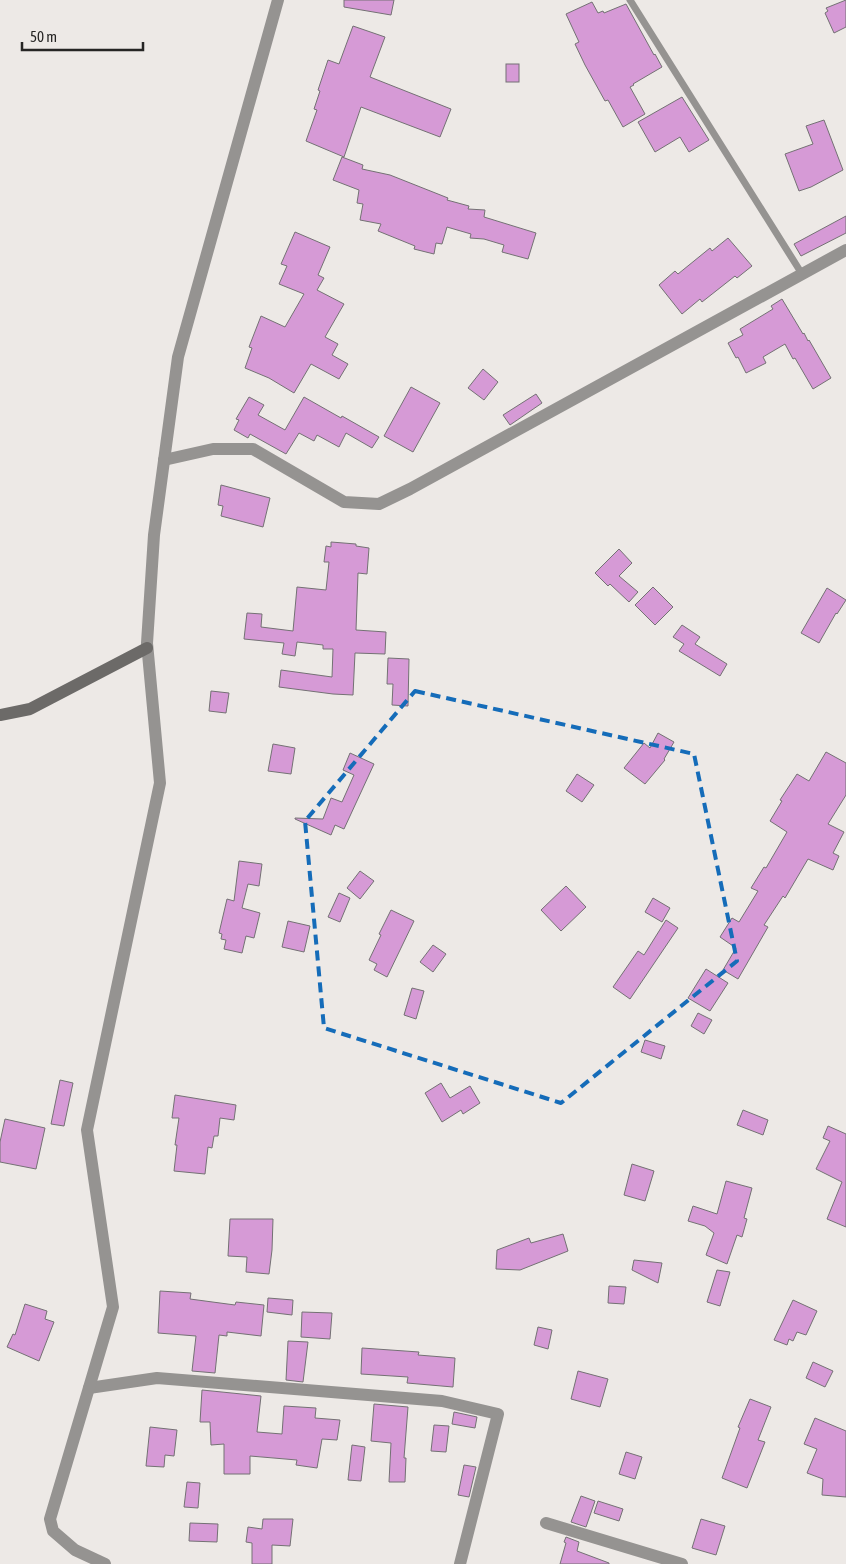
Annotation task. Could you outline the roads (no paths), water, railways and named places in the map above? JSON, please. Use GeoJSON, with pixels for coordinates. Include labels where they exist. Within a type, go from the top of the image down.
{"type":"FeatureCollection","features":[{"type":"Feature","properties":{"kind":"street"},"geometry":{"type":"LineString","coordinates":[[105,1564],[75,1550],[53,1531],[50,1519],[113,1307],[87,1130],[160,783],[147,648],[154,535],[178,357],[278,0]]}},
{"type":"Feature","properties":{"kind":"street"},"geometry":{"type":"LineString","coordinates":[[164,460],[213,449],[253,449],[344,502],[379,504],[410,489],[846,250]]}},
{"type":"Feature","properties":{"kind":"street"},"geometry":{"type":"LineString","coordinates":[[0,715],[30,709],[147,648]]}},
{"type":"Feature","properties":{"kind":"street"},"geometry":{"type":"LineString","coordinates":[[89,1388],[157,1378],[442,1401],[498,1414],[460,1564]]}},
{"type":"Feature","properties":{"kind":"street"},"geometry":{"type":"LineString","coordinates":[[546,1523],[682,1564]]}},
{"type":"Feature","properties":{"kind":"lane"},"geometry":{"type":"LineString","coordinates":[[630,0],[802,274]]}}]}
